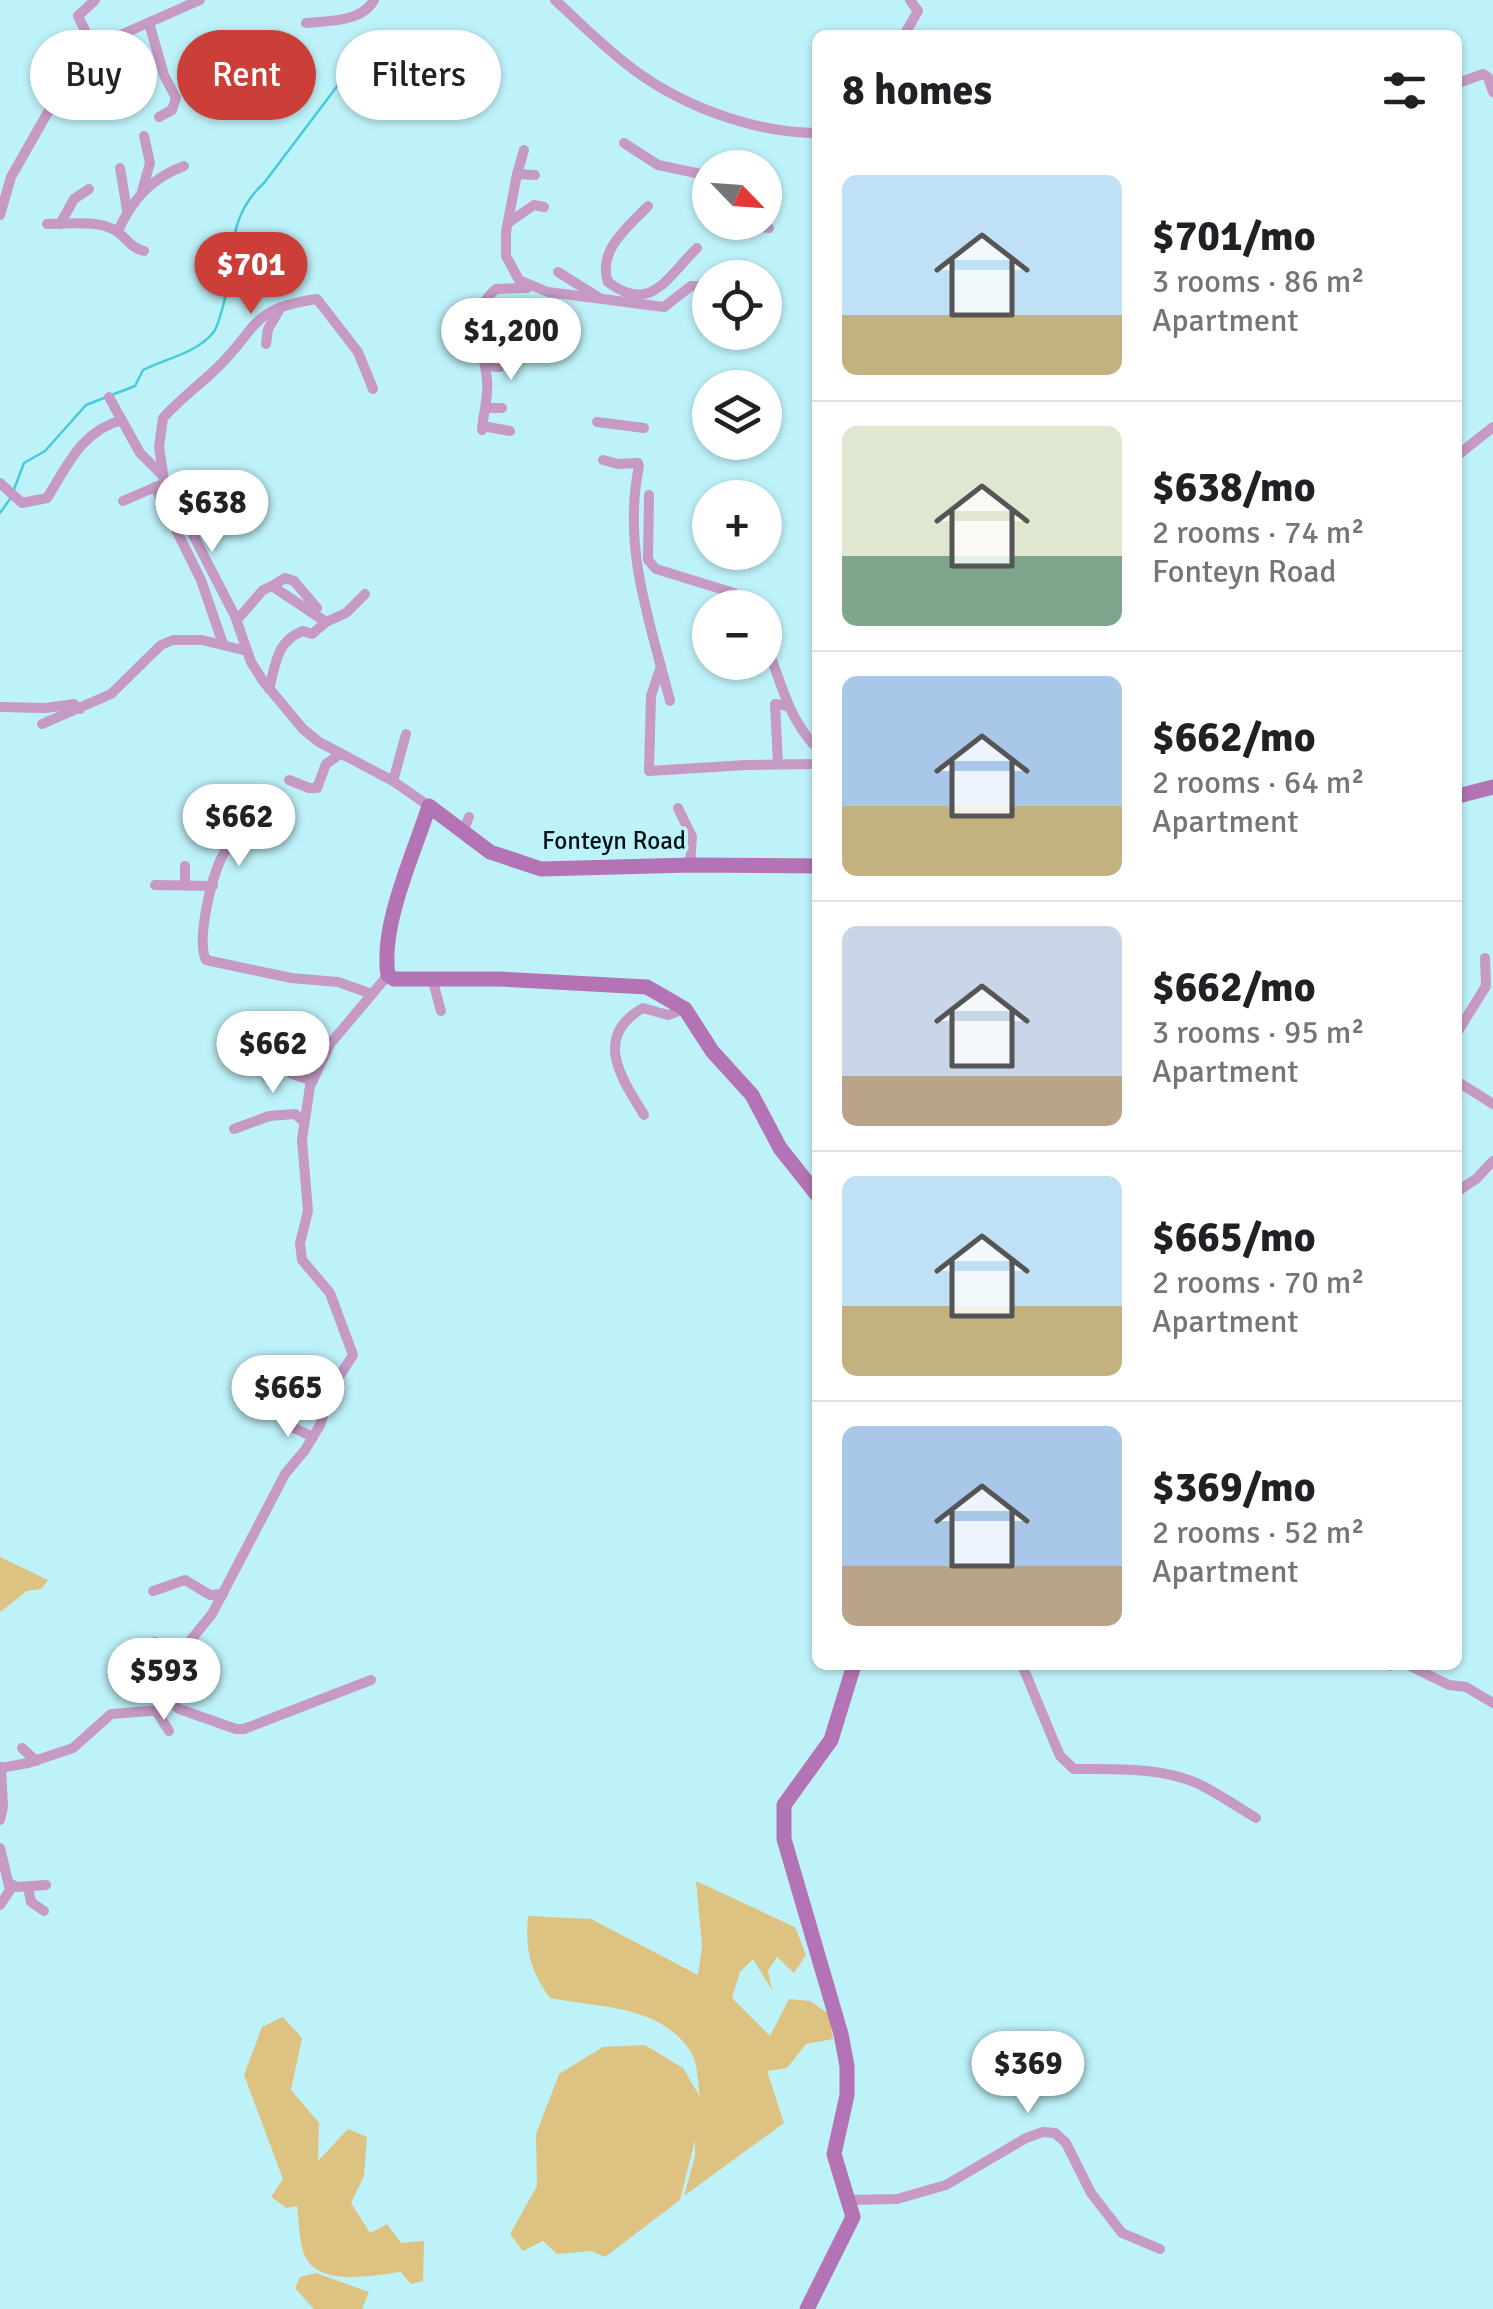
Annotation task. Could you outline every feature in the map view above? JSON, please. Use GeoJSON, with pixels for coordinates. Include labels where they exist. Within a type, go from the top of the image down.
{"type":"FeatureCollection","features":[{"type":"Feature","properties":{"kind":"street"},"geometry":{"type":"LineString","coordinates":[[85,30],[78,16],[94,0]]}},
{"type":"Feature","properties":{"kind":"street"},"geometry":{"type":"LineString","coordinates":[[133,30],[200,0]]}},
{"type":"Feature","properties":{"kind":"street"},"geometry":{"type":"LineString","coordinates":[[306,23],[345,19],[370,7],[374,0]]}},
{"type":"Feature","properties":{"kind":"street"},"geometry":{"type":"LineString","coordinates":[[555,0],[627,65],[672,92],[736,121],[783,133],[812,133]]}},
{"type":"Feature","properties":{"kind":"street"},"geometry":{"type":"LineString","coordinates":[[907,30],[918,11],[910,0]]}},
{"type":"Feature","properties":{"kind":"street"},"geometry":{"type":"LineString","coordinates":[[149,23],[164,75],[176,98],[172,110],[160,116]]}},
{"type":"Feature","properties":{"kind":"street"},"geometry":{"type":"LineString","coordinates":[[1462,81],[1484,74],[1493,92]]}},
{"type":"Feature","properties":{"kind":"street"},"geometry":{"type":"LineString","coordinates":[[0,215],[11,177],[42,120]]}},
{"type":"Feature","properties":{"kind":"street"},"geometry":{"type":"LineString","coordinates":[[142,192],[150,163],[144,136]]}},
{"type":"Feature","properties":{"kind":"street"},"geometry":{"type":"LineString","coordinates":[[624,144],[658,166],[692,173]]}},
{"type":"Feature","properties":{"kind":"street"},"geometry":{"type":"LineString","coordinates":[[524,150],[516,174],[506,256],[511,270],[533,289]]}},
{"type":"Feature","properties":{"kind":"street"},"geometry":{"type":"LineString","coordinates":[[118,231],[142,192],[170,171],[184,166]]}},
{"type":"Feature","properties":{"kind":"street"},"geometry":{"type":"LineString","coordinates":[[120,168],[127,211]]}},
{"type":"Feature","properties":{"kind":"street"},"geometry":{"type":"LineString","coordinates":[[516,174],[535,175]]}},
{"type":"Feature","properties":{"kind":"street"},"geometry":{"type":"LineString","coordinates":[[60,224],[74,199],[89,189]]}},
{"type":"Feature","properties":{"kind":"street"},"geometry":{"type":"LineString","coordinates":[[508,223],[534,206],[544,207]]}},
{"type":"Feature","properties":{"kind":"street"},"geometry":{"type":"LineString","coordinates":[[648,206],[620,233],[613,246],[605,274],[608,282],[628,293],[654,294],[697,248]]}},
{"type":"Feature","properties":{"kind":"street"},"geometry":{"type":"LineString","coordinates":[[47,224],[82,224],[118,231],[134,249],[144,252]]}},
{"type":"Feature","properties":{"kind":"street"},"geometry":{"type":"LineString","coordinates":[[558,272],[603,300]]}},
{"type":"Feature","properties":{"kind":"street"},"geometry":{"type":"LineString","coordinates":[[510,432],[482,428],[488,382],[477,322],[479,309],[496,288],[520,286],[664,307],[692,286]]}},
{"type":"Feature","properties":{"kind":"street"},"geometry":{"type":"LineString","coordinates":[[223,644],[161,481],[159,447],[163,418],[218,367],[256,320],[282,306],[317,299],[358,352],[373,390]]}},
{"type":"Feature","properties":{"kind":"street"},"geometry":{"type":"LineString","coordinates":[[266,344],[268,329],[282,306]]}},
{"type":"Feature","properties":{"kind":"street"},"geometry":{"type":"LineString","coordinates":[[484,366],[500,367],[510,353]]}},
{"type":"Feature","properties":{"kind":"street"},"geometry":{"type":"LineString","coordinates":[[109,397],[182,516],[270,689],[303,729],[429,806],[393,918],[385,959],[388,975],[394,980],[432,978],[647,987],[684,1009],[712,1051],[752,1095],[780,1148],[812,1188]]}},
{"type":"Feature","properties":{"kind":"street"},"geometry":{"type":"LineString","coordinates":[[486,408],[502,408]]}},
{"type":"Feature","properties":{"kind":"street"},"geometry":{"type":"LineString","coordinates":[[0,483],[22,503],[48,498],[63,467],[78,448],[96,430],[122,420]]}},
{"type":"Feature","properties":{"kind":"street"},"geometry":{"type":"LineString","coordinates":[[597,422],[644,428]]}},
{"type":"Feature","properties":{"kind":"street"},"geometry":{"type":"LineString","coordinates":[[1462,452],[1493,427]]}},
{"type":"Feature","properties":{"kind":"street"},"geometry":{"type":"LineString","coordinates":[[603,460],[638,464],[632,507],[635,552],[646,617],[670,700]]}},
{"type":"Feature","properties":{"kind":"street"},"geometry":{"type":"LineString","coordinates":[[182,516],[198,490],[218,479]]}},
{"type":"Feature","properties":{"kind":"street"},"geometry":{"type":"LineString","coordinates":[[123,502],[161,481]]}},
{"type":"Feature","properties":{"kind":"street"},"geometry":{"type":"LineString","coordinates":[[649,495],[648,560],[656,569],[724,590]]}},
{"type":"Feature","properties":{"kind":"street"},"geometry":{"type":"LineString","coordinates":[[236,620],[263,590],[285,578],[294,581],[317,608]]}},
{"type":"Feature","properties":{"kind":"street"},"geometry":{"type":"LineString","coordinates":[[272,586],[326,622]]}},
{"type":"Feature","properties":{"kind":"street"},"geometry":{"type":"LineString","coordinates":[[270,689],[276,654],[287,639],[303,631],[312,634],[326,622],[346,614],[366,594]]}},
{"type":"Feature","properties":{"kind":"street"},"geometry":{"type":"LineString","coordinates":[[42,724],[111,694],[160,644],[173,640],[223,644],[248,651]]}},
{"type":"Feature","properties":{"kind":"street"},"geometry":{"type":"LineString","coordinates":[[660,666],[651,696],[648,771],[812,764]]}},
{"type":"Feature","properties":{"kind":"street"},"geometry":{"type":"LineString","coordinates":[[782,680],[794,722],[812,743]]}},
{"type":"Feature","properties":{"kind":"street"},"geometry":{"type":"LineString","coordinates":[[0,706],[46,708],[74,704],[80,710]]}},
{"type":"Feature","properties":{"kind":"street"},"geometry":{"type":"LineString","coordinates":[[778,764],[775,704],[788,706]]}},
{"type":"Feature","properties":{"kind":"street"},"geometry":{"type":"LineString","coordinates":[[392,781],[406,734]]}},
{"type":"Feature","properties":{"kind":"street"},"geometry":{"type":"LineString","coordinates":[[289,780],[317,788],[326,764],[340,754]]}},
{"type":"Feature","properties":{"kind":"street"},"geometry":{"type":"LineString","coordinates":[[1462,795],[1493,787]]}},
{"type":"Feature","properties":{"kind":"street","name":"Fonteyn Road"},"geometry":{"type":"LineString","coordinates":[[429,806],[466,824],[490,852],[518,864],[541,868],[812,866]]}},
{"type":"Feature","properties":{"kind":"street"},"geometry":{"type":"LineString","coordinates":[[678,808],[692,837],[690,865]]}},
{"type":"Feature","properties":{"kind":"street"},"geometry":{"type":"LineString","coordinates":[[244,829],[223,854],[213,886],[200,949],[206,960],[291,978],[338,982],[372,994]]}},
{"type":"Feature","properties":{"kind":"street"},"geometry":{"type":"LineString","coordinates":[[184,866],[185,884]]}},
{"type":"Feature","properties":{"kind":"street"},"geometry":{"type":"LineString","coordinates":[[155,885],[213,886]]}},
{"type":"Feature","properties":{"kind":"street"},"geometry":{"type":"LineString","coordinates":[[1462,1025],[1486,986],[1485,958]]}},
{"type":"Feature","properties":{"kind":"street"},"geometry":{"type":"LineString","coordinates":[[170,1660],[184,1650],[212,1614],[284,1474],[313,1437],[333,1386],[353,1355],[330,1293],[302,1260],[300,1244],[308,1211],[302,1140],[313,1081],[330,1044],[388,975]]}},
{"type":"Feature","properties":{"kind":"street"},"geometry":{"type":"LineString","coordinates":[[432,978],[441,1011]]}},
{"type":"Feature","properties":{"kind":"street"},"geometry":{"type":"LineString","coordinates":[[644,1115],[618,1073],[614,1050],[617,1036],[633,1014],[643,1008],[668,1015],[684,1009]]}},
{"type":"Feature","properties":{"kind":"street"},"geometry":{"type":"LineString","coordinates":[[250,1022],[285,1027],[288,1038]]}},
{"type":"Feature","properties":{"kind":"street"},"geometry":{"type":"LineString","coordinates":[[288,1038],[330,1044]]}},
{"type":"Feature","properties":{"kind":"street"},"geometry":{"type":"LineString","coordinates":[[267,1078],[273,1058],[288,1038]]}},
{"type":"Feature","properties":{"kind":"street"},"geometry":{"type":"LineString","coordinates":[[292,1074],[313,1081]]}},
{"type":"Feature","properties":{"kind":"street"},"geometry":{"type":"LineString","coordinates":[[1462,1085],[1493,1104]]}},
{"type":"Feature","properties":{"kind":"street"},"geometry":{"type":"LineString","coordinates":[[234,1129],[269,1116],[295,1114],[304,1122]]}},
{"type":"Feature","properties":{"kind":"street"},"geometry":{"type":"LineString","coordinates":[[1462,1189],[1493,1161]]}},
{"type":"Feature","properties":{"kind":"street"},"geometry":{"type":"LineString","coordinates":[[286,1416],[292,1426],[313,1437]]}},
{"type":"Feature","properties":{"kind":"street"},"geometry":{"type":"LineString","coordinates":[[153,1591],[185,1580],[210,1595],[222,1594]]}},
{"type":"Feature","properties":{"kind":"street"},"geometry":{"type":"LineString","coordinates":[[155,1642],[170,1660]]}},
{"type":"Feature","properties":{"kind":"street"},"geometry":{"type":"LineString","coordinates":[[171,1644],[173,1704],[178,1710],[236,1730],[372,1680]]}},
{"type":"Feature","properties":{"kind":"street"},"geometry":{"type":"LineString","coordinates":[[184,1650],[212,1682]]}},
{"type":"Feature","properties":{"kind":"street"},"geometry":{"type":"LineString","coordinates":[[807,2309],[852,2217],[834,2154],[847,2095],[847,2066],[784,1840],[784,1811],[830,1740],[852,1670]]}},
{"type":"Feature","properties":{"kind":"street"},"geometry":{"type":"LineString","coordinates":[[1024,1670],[1060,1756],[1074,1769],[1114,1768],[1162,1774],[1198,1784],[1256,1818]]}},
{"type":"Feature","properties":{"kind":"street"},"geometry":{"type":"LineString","coordinates":[[1418,1670],[1449,1686],[1466,1687],[1493,1703]]}},
{"type":"Feature","properties":{"kind":"street"},"geometry":{"type":"LineString","coordinates":[[0,1820],[0,1768],[73,1748],[111,1714],[164,1710],[173,1694]]}},
{"type":"Feature","properties":{"kind":"street"},"geometry":{"type":"LineString","coordinates":[[157,1712],[169,1731]]}},
{"type":"Feature","properties":{"kind":"street"},"geometry":{"type":"LineString","coordinates":[[22,1748],[36,1761]]}},
{"type":"Feature","properties":{"kind":"street"},"geometry":{"type":"LineString","coordinates":[[0,1848],[10,1890],[0,1905]]}},
{"type":"Feature","properties":{"kind":"street"},"geometry":{"type":"LineString","coordinates":[[7,1882],[16,1887],[46,1885]]}},
{"type":"Feature","properties":{"kind":"street"},"geometry":{"type":"LineString","coordinates":[[28,1886],[31,1902],[44,1911]]}},
{"type":"Feature","properties":{"kind":"street"},"geometry":{"type":"LineString","coordinates":[[846,2200],[897,2199],[946,2185],[1026,2138],[1043,2132],[1056,2133],[1066,2143],[1091,2193],[1122,2232],[1160,2249]]}},
{"type":"Feature","properties":{"kind":"shaded area"},"geometry":{"type":"Polygon","coordinates":[[[0,1557],[48,1580],[41,1589],[27,1591],[0,1612],[0,1557]]]}},
{"type":"Feature","properties":{"kind":"shaded area"},"geometry":{"type":"Polygon","coordinates":[[[696,1881],[795,1927],[806,1955],[794,1973],[777,1957],[768,1971],[772,1990],[753,1959],[740,1972],[732,1998],[770,2036],[789,1999],[810,2001],[829,2014],[833,2039],[806,2044],[787,2068],[767,2071],[784,2123],[684,2196],[695,2156],[695,2140],[680,2200],[605,2257],[591,2251],[557,2254],[543,2241],[523,2251],[510,2234],[537,2186],[536,2134],[559,2074],[603,2047],[645,2045],[683,2068],[700,2097],[691,2052],[663,2025],[627,2011],[550,1998],[530,1959],[528,1916],[591,1919],[698,1975],[702,1946],[696,1881]]]}},
{"type":"Feature","properties":{"kind":"shaded area"},"geometry":{"type":"Polygon","coordinates":[[[283,2017],[302,2038],[291,2090],[319,2123],[318,2161],[348,2129],[367,2137],[364,2176],[351,2203],[370,2233],[387,2224],[401,2243],[424,2241],[423,2281],[411,2284],[401,2272],[347,2277],[321,2272],[304,2254],[297,2206],[287,2208],[271,2197],[283,2179],[244,2075],[262,2027],[283,2017]]]}},
{"type":"Feature","properties":{"kind":"shaded area"},"geometry":{"type":"Polygon","coordinates":[[[316,2273],[369,2292],[362,2309],[314,2309],[295,2288],[300,2277],[316,2273]]]}},
{"type":"Feature","properties":{"kind":"waterway"},"geometry":{"type":"LineString","coordinates":[[13,492],[24,463],[45,451],[86,405],[135,386],[143,370],[189,351],[214,332],[226,295],[236,228],[242,213],[336,88]]}},
{"type":"Feature","properties":{"kind":"waterway"},"geometry":{"type":"LineString","coordinates":[[0,513],[10,499]]}}]}
